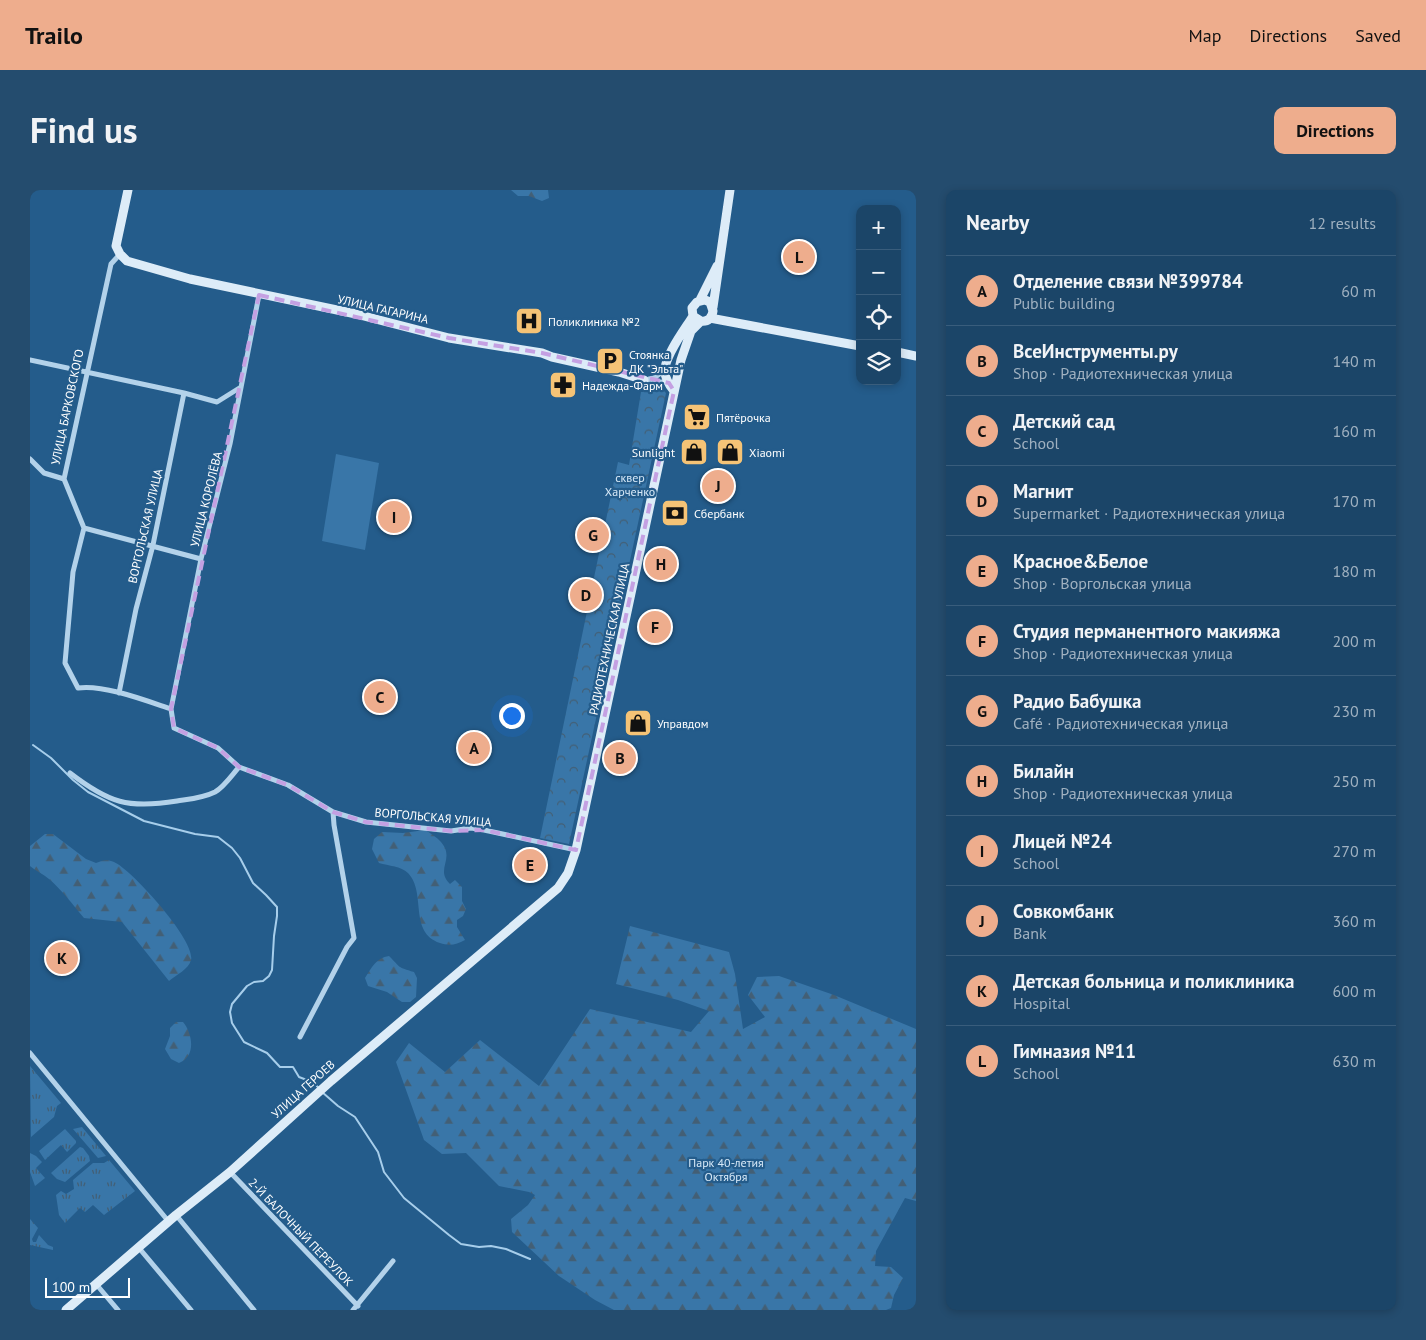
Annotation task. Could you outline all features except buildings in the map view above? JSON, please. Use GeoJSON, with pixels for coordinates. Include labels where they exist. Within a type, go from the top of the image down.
{"type":"FeatureCollection","features":[{"type":"Feature","properties":{"kind":"street","name":"УЛИЦА БАРКОВСКОГО"},"geometry":{"type":"LineString","coordinates":[[84,528],[64,479],[111,264],[120,254],[116,246],[128,190]]}},
{"type":"Feature","properties":{"kind":"street","name":"РАДИОТЕХНИЧЕСКАЯ УЛИЦА"},"geometry":{"type":"LineString","coordinates":[[712,312],[730,190]]}},
{"type":"Feature","properties":{"kind":"street","name":"УЛИЦА ГАГАРИНА"},"geometry":{"type":"LineString","coordinates":[[120,254],[127,261],[190,279],[356,314],[449,338],[542,353],[644,380],[673,384]]}},
{"type":"Feature","properties":{"kind":"street","name":"РАДИОТЕХНИЧЕСКАЯ УЛИЦА"},"geometry":{"type":"LineString","coordinates":[[697,318],[692,308],[700,300],[708,280],[718,264]]}},
{"type":"Feature","properties":{"kind":"street","name":"УЛИЦА КОРОЛЁВА"},"geometry":{"type":"LineString","coordinates":[[172,709],[201,558],[230,444],[259,294]]}},
{"type":"Feature","properties":{"kind":"street"},"geometry":{"type":"LineString","coordinates":[[700,300],[710,302],[712,312],[728,321],[856,345]]}},
{"type":"Feature","properties":{"kind":"street"},"geometry":{"type":"LineString","coordinates":[[697,318],[712,312]]}},
{"type":"Feature","properties":{"kind":"street","name":"РАДИОТЕХНИЧЕСКАЯ УЛИЦА"},"geometry":{"type":"LineString","coordinates":[[558,888],[568,873],[576,850],[673,384],[697,318]]}},
{"type":"Feature","properties":{"kind":"street","name":"РАДИОТЕХНИЧЕСКАЯ УЛИЦА"},"geometry":{"type":"LineString","coordinates":[[673,384],[665,370],[676,343],[697,318]]}},
{"type":"Feature","properties":{"kind":"street"},"geometry":{"type":"LineString","coordinates":[[901,353],[916,356]]}},
{"type":"Feature","properties":{"kind":"street"},"geometry":{"type":"LineString","coordinates":[[644,380],[654,378],[665,370],[673,355],[678,354],[681,360]]}},
{"type":"Feature","properties":{"kind":"street"},"geometry":{"type":"LineString","coordinates":[[30,360],[184,393],[217,402],[241,387]]}},
{"type":"Feature","properties":{"kind":"street","name":"ВОРГОЛЬСКАЯ УЛИЦА"},"geometry":{"type":"LineString","coordinates":[[119,693],[136,609],[153,545],[184,393]]}},
{"type":"Feature","properties":{"kind":"street"},"geometry":{"type":"LineString","coordinates":[[30,460],[44,473],[64,479]]}},
{"type":"Feature","properties":{"kind":"street"},"geometry":{"type":"LineString","coordinates":[[172,709],[119,693],[86,687],[78,688],[65,663],[73,572],[84,528],[201,558]]}},
{"type":"Feature","properties":{"kind":"street","name":"ВОРГОЛЬСКАЯ УЛИЦА"},"geometry":{"type":"LineString","coordinates":[[172,709],[174,728],[218,748],[239,767],[288,785],[333,812],[376,823],[451,831],[471,828],[484,830],[576,850]]}},
{"type":"Feature","properties":{"kind":"street"},"geometry":{"type":"LineString","coordinates":[[70,772],[93,790],[110,798],[128,804],[154,805],[202,797],[217,791],[239,767]]}},
{"type":"Feature","properties":{"kind":"street"},"geometry":{"type":"LineString","coordinates":[[300,1037],[347,947],[354,938],[333,812]]}},
{"type":"Feature","properties":{"kind":"street","name":"УЛИЦА ГЕРОЕВ"},"geometry":{"type":"LineString","coordinates":[[66,1310],[176,1215],[230,1172],[331,1081],[558,888]]}},
{"type":"Feature","properties":{"kind":"street"},"geometry":{"type":"LineString","coordinates":[[30,1053],[169,1222]]}},
{"type":"Feature","properties":{"kind":"street","name":"2-Й БАЛОЧНЫЙ ПЕРЕУЛОК"},"geometry":{"type":"LineString","coordinates":[[230,1172],[356,1308]]}},
{"type":"Feature","properties":{"kind":"street"},"geometry":{"type":"LineString","coordinates":[[176,1215],[254,1310]]}},
{"type":"Feature","properties":{"kind":"street"},"geometry":{"type":"LineString","coordinates":[[139,1248],[191,1310]]}},
{"type":"Feature","properties":{"kind":"street"},"geometry":{"type":"LineString","coordinates":[[356,1308],[393,1261]]}},
{"type":"Feature","properties":{"kind":"street"},"geometry":{"type":"LineString","coordinates":[[96,1284],[118,1310]]}},
{"type":"Feature","properties":{"kind":"highlighted area"},"geometry":{"type":"Polygon","coordinates":[[[259,295],[449,338],[542,353],[669,383],[674,391],[576,850],[484,830],[451,831],[366,822],[333,812],[288,785],[239,767],[218,748],[174,728],[171,709],[259,295]]]}},
{"type":"Feature","properties":{"kind":"green space"},"geometry":{"type":"Polygon","coordinates":[[[511,190],[548,190],[549,198],[542,201],[529,196],[518,196],[511,190]]]}},
{"type":"Feature","properties":{"kind":"green space","name":"сквер Харченко"},"geometry":{"type":"Polygon","coordinates":[[[644,385],[663,390],[666,393],[569,844],[540,838],[618,462],[629,465],[641,392],[643,392],[644,385]]]}},
{"type":"Feature","properties":{"kind":"green space"},"geometry":{"type":"Polygon","coordinates":[[[336,454],[379,463],[365,550],[322,541],[336,454]]]}},
{"type":"Feature","properties":{"kind":"green space"},"geometry":{"type":"Polygon","coordinates":[[[425,830],[437,838],[444,846],[446,853],[445,877],[450,884],[455,880],[462,887],[462,901],[466,909],[463,916],[457,920],[457,927],[465,940],[456,944],[443,944],[430,938],[424,930],[421,921],[414,881],[402,869],[379,863],[372,849],[374,839],[382,832],[403,833],[425,830]]]}},
{"type":"Feature","properties":{"kind":"green space"},"geometry":{"type":"Polygon","coordinates":[[[45,834],[53,834],[86,859],[96,863],[105,860],[114,862],[134,878],[161,907],[184,938],[190,951],[191,960],[188,966],[169,981],[122,922],[84,918],[54,883],[30,866],[30,846],[45,834]]]}},
{"type":"Feature","properties":{"kind":"green space","name":"Парк 40-летия Октября"},"geometry":{"type":"Polygon","coordinates":[[[630,926],[729,952],[735,974],[743,1029],[765,1017],[748,995],[757,977],[779,976],[834,995],[916,1029],[916,1201],[905,1198],[876,1251],[875,1266],[891,1267],[903,1278],[894,1295],[891,1308],[886,1310],[614,1310],[559,1276],[512,1232],[511,1219],[528,1205],[535,1195],[499,1186],[466,1153],[442,1154],[424,1140],[396,1062],[409,1043],[445,1072],[480,1040],[539,1086],[590,1009],[691,1032],[709,1011],[678,1000],[616,984],[630,926]]]}},
{"type":"Feature","properties":{"kind":"green space"},"geometry":{"type":"Polygon","coordinates":[[[389,956],[400,967],[414,972],[417,978],[416,997],[410,1002],[402,1002],[387,992],[368,986],[365,978],[372,967],[381,959],[389,956]]]}},
{"type":"Feature","properties":{"kind":"green space"},"geometry":{"type":"Polygon","coordinates":[[[176,1022],[183,1022],[191,1039],[188,1056],[179,1063],[171,1059],[165,1049],[170,1036],[170,1028],[176,1022]]]}},
{"type":"Feature","properties":{"kind":"green space"},"geometry":{"type":"Polygon","coordinates":[[[30,1066],[61,1103],[57,1106],[54,1117],[31,1137],[30,1066]]]}},
{"type":"Feature","properties":{"kind":"green space"},"geometry":{"type":"Polygon","coordinates":[[[82,1127],[106,1156],[98,1158],[73,1129],[82,1127]]]}},
{"type":"Feature","properties":{"kind":"green space"},"geometry":{"type":"Polygon","coordinates":[[[65,1129],[76,1143],[67,1152],[61,1145],[45,1160],[39,1151],[65,1129]]]}},
{"type":"Feature","properties":{"kind":"green space"},"geometry":{"type":"Polygon","coordinates":[[[80,1147],[89,1156],[90,1161],[65,1182],[57,1179],[51,1173],[80,1147]]]}},
{"type":"Feature","properties":{"kind":"green space"},"geometry":{"type":"Polygon","coordinates":[[[30,1153],[42,1162],[36,1168],[45,1178],[35,1186],[30,1172],[30,1153]]]}},
{"type":"Feature","properties":{"kind":"green space"},"geometry":{"type":"Polygon","coordinates":[[[109,1160],[135,1191],[104,1215],[93,1205],[85,1212],[80,1208],[65,1223],[59,1215],[56,1195],[61,1191],[66,1194],[74,1189],[73,1180],[93,1163],[104,1163],[109,1160]]]}},
{"type":"Feature","properties":{"kind":"green space"},"geometry":{"type":"Polygon","coordinates":[[[30,1219],[38,1228],[32,1239],[33,1242],[36,1242],[39,1235],[48,1245],[53,1247],[53,1250],[30,1245],[30,1219]]]}},
{"type":"Feature","properties":{"kind":"waterway"},"geometry":{"type":"LineString","coordinates":[[33,745],[51,758],[88,792],[144,821],[195,834],[218,837],[232,848],[240,858],[253,883],[277,907],[272,970],[263,981],[254,982],[247,986],[232,1004],[230,1012],[232,1023],[244,1042],[267,1053],[280,1067],[293,1067],[299,1077],[312,1082],[319,1088]]}},
{"type":"Feature","properties":{"kind":"waterway"},"geometry":{"type":"LineString","coordinates":[[322,1092],[355,1117],[378,1152],[384,1172],[404,1198],[449,1235],[461,1244],[506,1249],[530,1259]]}},
{"type":"Feature","properties":{"kind":"place","name":"Гимназия №11"},"geometry":{"type":"Point","coordinates":[799,257]}},
{"type":"Feature","properties":{"kind":"place","name":"Поликлиника №2"},"geometry":{"type":"Point","coordinates":[529,321]}},
{"type":"Feature","properties":{"kind":"place","name":"Стоянка ДК \"Эльта\""},"geometry":{"type":"Point","coordinates":[610,361]}},
{"type":"Feature","properties":{"kind":"place","name":"Надежда-Фарм"},"geometry":{"type":"Point","coordinates":[563,385]}},
{"type":"Feature","properties":{"kind":"place","name":"Пятёрочка"},"geometry":{"type":"Point","coordinates":[697,417]}},
{"type":"Feature","properties":{"kind":"place","name":"Sunlight"},"geometry":{"type":"Point","coordinates":[694,452]}},
{"type":"Feature","properties":{"kind":"place","name":"Xiaomi"},"geometry":{"type":"Point","coordinates":[730,452]}},
{"type":"Feature","properties":{"kind":"place","name":"Совкомбанк"},"geometry":{"type":"Point","coordinates":[718,486]}},
{"type":"Feature","properties":{"kind":"place","name":"Сбербанк"},"geometry":{"type":"Point","coordinates":[675,513]}},
{"type":"Feature","properties":{"kind":"place","name":"Лицей №24"},"geometry":{"type":"Point","coordinates":[394,517]}},
{"type":"Feature","properties":{"kind":"place","name":"Радио Бабушка"},"geometry":{"type":"Point","coordinates":[593,535]}},
{"type":"Feature","properties":{"kind":"place","name":"Билайн"},"geometry":{"type":"Point","coordinates":[661,564]}},
{"type":"Feature","properties":{"kind":"place","name":"Магнит"},"geometry":{"type":"Point","coordinates":[586,595]}},
{"type":"Feature","properties":{"kind":"place","name":"Студия перманентного макияжа"},"geometry":{"type":"Point","coordinates":[655,627]}},
{"type":"Feature","properties":{"kind":"place","name":"Детский сад"},"geometry":{"type":"Point","coordinates":[380,697]}},
{"type":"Feature","properties":{"kind":"place","name":"Управдом"},"geometry":{"type":"Point","coordinates":[638,723]}},
{"type":"Feature","properties":{"kind":"place","name":"Отделение связи №399784"},"geometry":{"type":"Point","coordinates":[474,748]}},
{"type":"Feature","properties":{"kind":"place","name":"ВсеИнструменты.ру"},"geometry":{"type":"Point","coordinates":[620,758]}},
{"type":"Feature","properties":{"kind":"place","name":"Красное&Белое"},"geometry":{"type":"Point","coordinates":[530,865]}},
{"type":"Feature","properties":{"kind":"place","name":"Детская больница и поликлиника"},"geometry":{"type":"Point","coordinates":[62,958]}}]}
